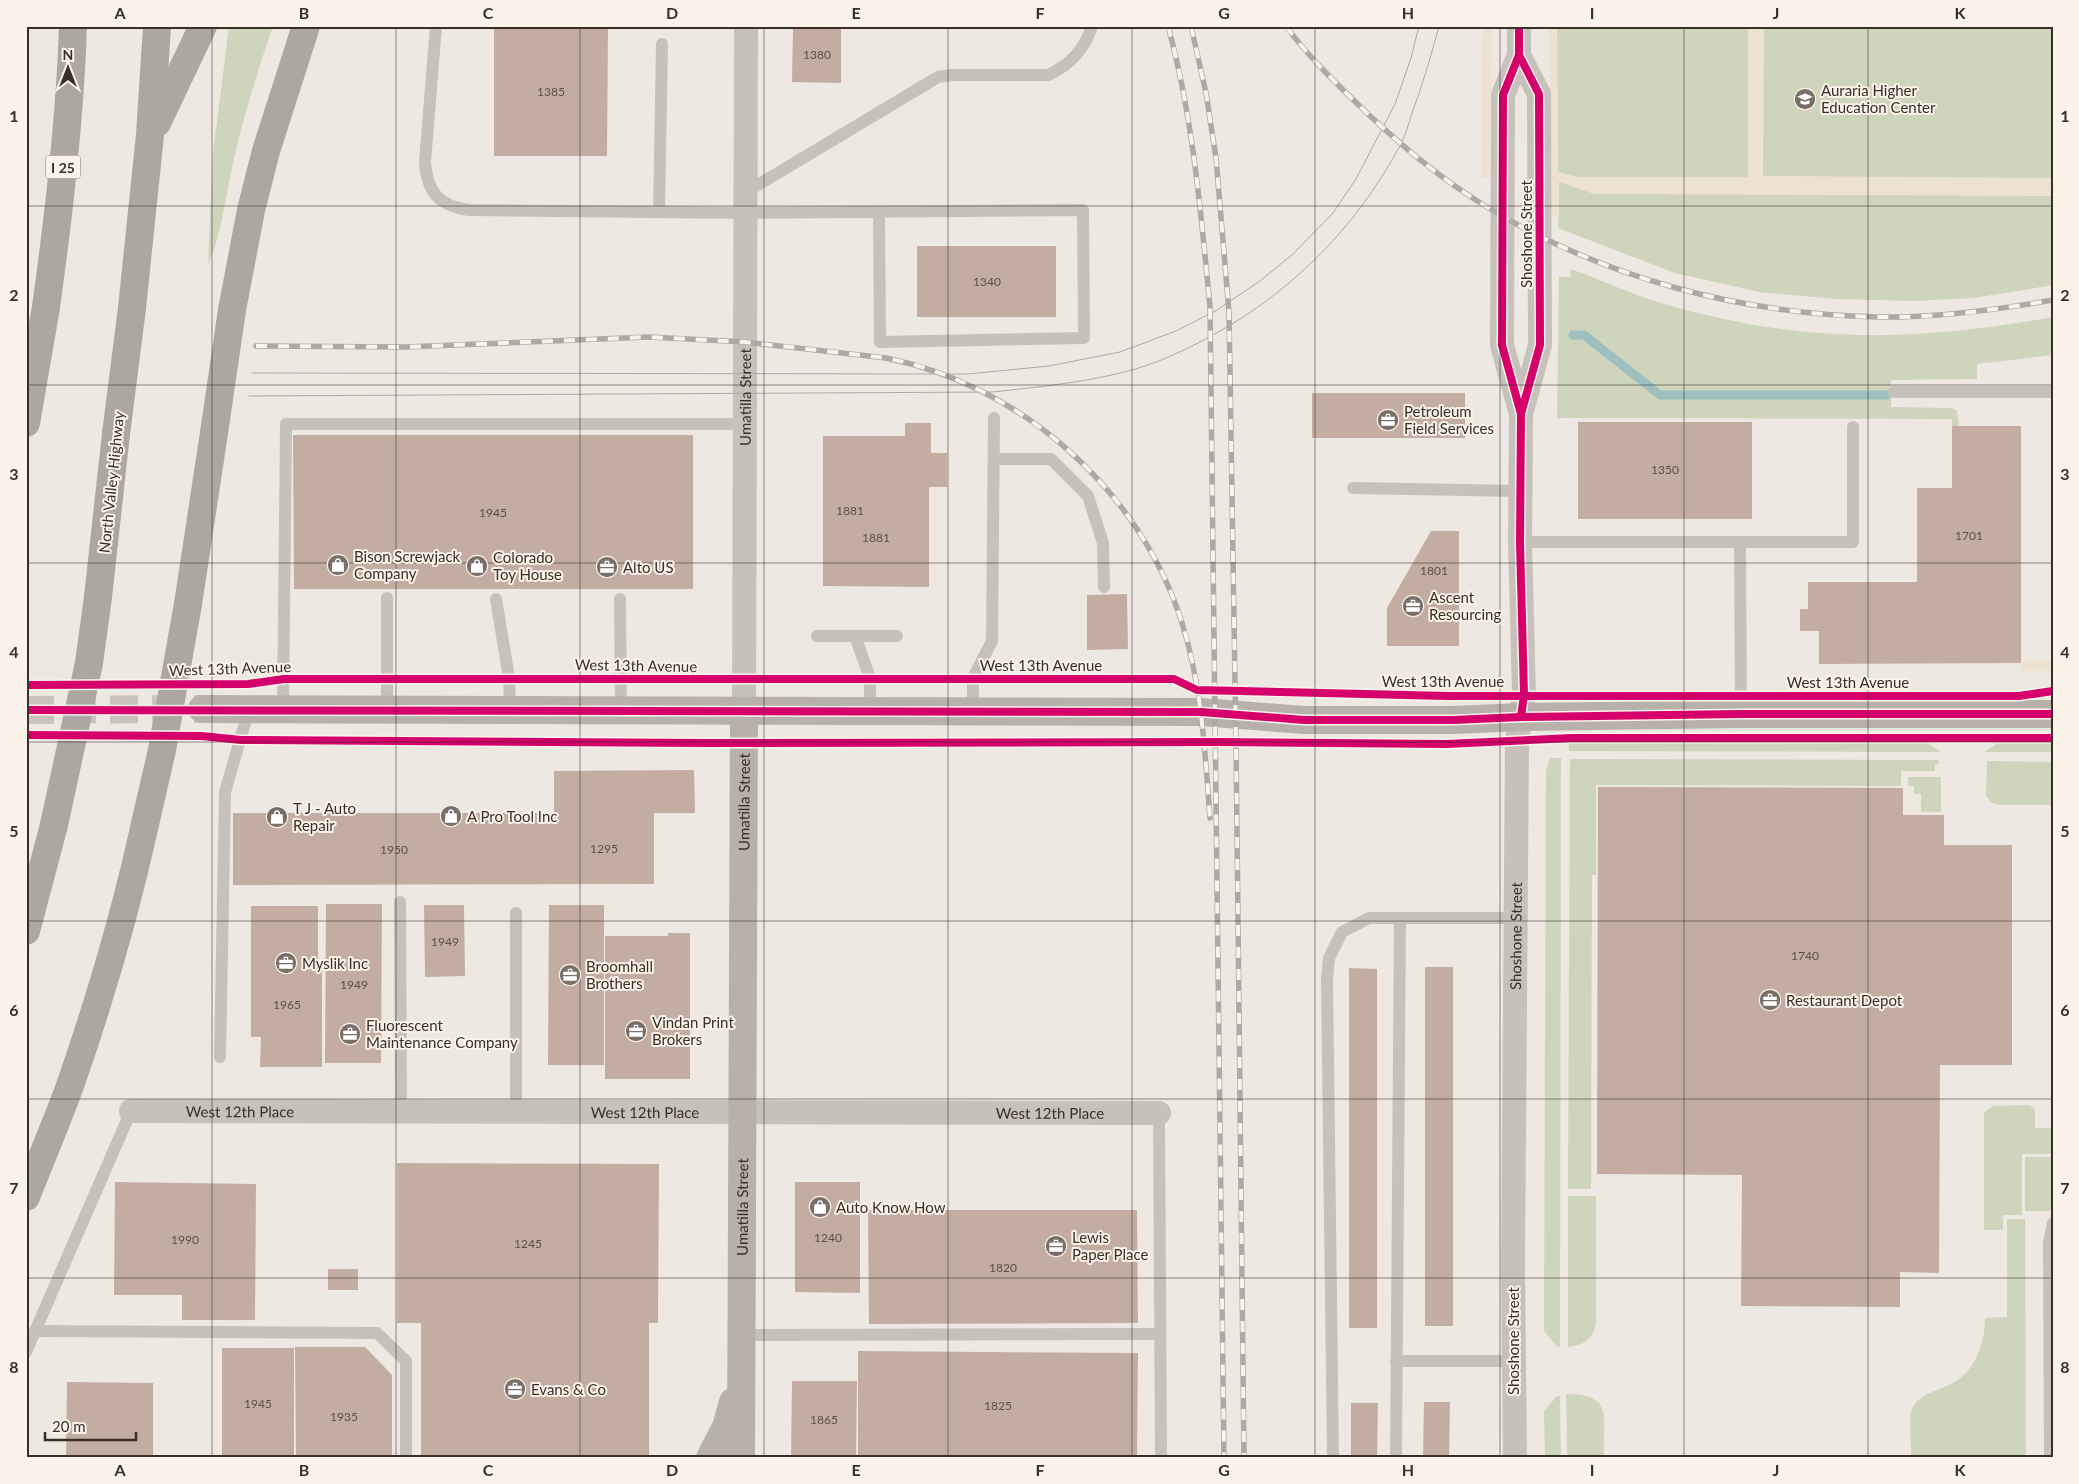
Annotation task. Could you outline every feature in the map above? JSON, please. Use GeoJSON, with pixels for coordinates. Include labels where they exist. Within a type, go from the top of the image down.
{"type":"FeatureCollection","features":[{"type":"Feature","properties":{"kind":"highway","name":"I 25"},"geometry":{"type":"LineString","coordinates":[[26,423],[46,307],[61,197],[73,26]]}},
{"type":"Feature","properties":{"kind":"highway","name":"North Valley Highway"},"geometry":{"type":"LineString","coordinates":[[26,931],[54,825],[89,663],[132,308],[150,135],[157,26]]}},
{"type":"Feature","properties":{"kind":"highway"},"geometry":{"type":"LineString","coordinates":[[150,135],[203,26]]}},
{"type":"Feature","properties":{"kind":"highway"},"geometry":{"type":"LineString","coordinates":[[26,1198],[71,1083],[93,1019],[134,874],[166,731],[188,604],[232,310],[253,201],[266,151],[306,26]]}},
{"type":"Feature","properties":{"kind":"street","name":"Umatilla Street"},"geometry":{"type":"LineString","coordinates":[[741,1458],[746,26]]}},
{"type":"Feature","properties":{"kind":"street","name":"Shoshone Street"},"geometry":{"type":"LineString","coordinates":[[1514,1458],[1517,741],[1524,695],[1520,542],[1520,414],[1502,345],[1503,95],[1519,55],[1519,26]]}},
{"type":"Feature","properties":{"kind":"street","name":"Shoshone Street"},"geometry":{"type":"LineString","coordinates":[[1519,55],[1539,94],[1540,160],[1540,345],[1520,414]]}},
{"type":"Feature","properties":{"kind":"street","name":"West 13th Avenue"},"geometry":{"type":"LineString","coordinates":[[202,710],[1201,712],[1304,720],[1453,720],[1521,717],[1741,714],[2053,714]]}},
{"type":"Feature","properties":{"kind":"street","name":"West 12th Place"},"geometry":{"type":"LineString","coordinates":[[131,1111],[1159,1113]]}},
{"type":"Feature","properties":{"kind":"street"},"geometry":{"type":"LineString","coordinates":[[710,1458],[726,1428],[741,1368]]}},
{"type":"Feature","properties":{"kind":"lane"},"geometry":{"type":"LineString","coordinates":[[436,26],[425,162],[426,177],[432,190],[441,201],[454,208],[469,210],[659,212],[745,203],[879,212],[1083,210],[1084,338],[880,342],[879,212]]}},
{"type":"Feature","properties":{"kind":"lane"},"geometry":{"type":"LineString","coordinates":[[745,203],[938,78],[952,75],[1048,75],[1062,69],[1084,46],[1092,26]]}},
{"type":"Feature","properties":{"kind":"lane"},"geometry":{"type":"LineString","coordinates":[[659,212],[662,44]]}},
{"type":"Feature","properties":{"kind":"lane"},"geometry":{"type":"LineString","coordinates":[[1894,392],[2053,392]]}},
{"type":"Feature","properties":{"kind":"lane"},"geometry":{"type":"LineString","coordinates":[[973,712],[973,678],[992,641],[994,418]]}},
{"type":"Feature","properties":{"kind":"lane"},"geometry":{"type":"LineString","coordinates":[[283,710],[286,424],[745,424]]}},
{"type":"Feature","properties":{"kind":"lane"},"geometry":{"type":"LineString","coordinates":[[1520,542],[1853,542],[1853,427]]}},
{"type":"Feature","properties":{"kind":"lane"},"geometry":{"type":"LineString","coordinates":[[994,459],[1051,459],[1088,496],[1103,543],[1104,587]]}},
{"type":"Feature","properties":{"kind":"lane"},"geometry":{"type":"LineString","coordinates":[[1353,488],[1520,491]]}},
{"type":"Feature","properties":{"kind":"lane"},"geometry":{"type":"LineString","coordinates":[[1740,542],[1741,714]]}},
{"type":"Feature","properties":{"kind":"lane"},"geometry":{"type":"LineString","coordinates":[[387,598],[387,710]]}},
{"type":"Feature","properties":{"kind":"lane"},"geometry":{"type":"LineString","coordinates":[[496,599],[508,678],[510,710]]}},
{"type":"Feature","properties":{"kind":"lane"},"geometry":{"type":"LineString","coordinates":[[620,599],[621,710]]}},
{"type":"Feature","properties":{"kind":"lane"},"geometry":{"type":"LineString","coordinates":[[818,636],[897,636]]}},
{"type":"Feature","properties":{"kind":"lane"},"geometry":{"type":"LineString","coordinates":[[855,636],[870,678],[870,711]]}},
{"type":"Feature","properties":{"kind":"lane"},"geometry":{"type":"LineString","coordinates":[[220,1057],[225,792],[249,710]]}},
{"type":"Feature","properties":{"kind":"lane"},"geometry":{"type":"LineString","coordinates":[[400,902],[400,1112]]}},
{"type":"Feature","properties":{"kind":"lane"},"geometry":{"type":"LineString","coordinates":[[516,913],[516,1112]]}},
{"type":"Feature","properties":{"kind":"lane"},"geometry":{"type":"LineString","coordinates":[[1333,1458],[1329,958],[1342,932],[1369,918],[1516,918]]}},
{"type":"Feature","properties":{"kind":"lane"},"geometry":{"type":"LineString","coordinates":[[1396,1458],[1400,918]]}},
{"type":"Feature","properties":{"kind":"lane"},"geometry":{"type":"LineString","coordinates":[[26,1352],[131,1111]]}},
{"type":"Feature","properties":{"kind":"lane"},"geometry":{"type":"LineString","coordinates":[[1159,1113],[1161,1458]]}},
{"type":"Feature","properties":{"kind":"lane"},"geometry":{"type":"LineString","coordinates":[[2050,1458],[2049,1243],[2053,1223]]}},
{"type":"Feature","properties":{"kind":"lane"},"geometry":{"type":"LineString","coordinates":[[36,1331],[377,1333],[406,1361],[406,1458]]}},
{"type":"Feature","properties":{"kind":"lane"},"geometry":{"type":"LineString","coordinates":[[741,1335],[1160,1334]]}},
{"type":"Feature","properties":{"kind":"lane"},"geometry":{"type":"LineString","coordinates":[[1396,1361],[1513,1361]]}},
{"type":"Feature","properties":{"kind":"green space"},"geometry":{"type":"Polygon","coordinates":[[[229,26],[273,26],[242,125],[217,239],[208,264],[213,153],[229,26]]]}},
{"type":"Feature","properties":{"kind":"green space","name":"Auraria Higher Education Center"},"geometry":{"type":"Polygon","coordinates":[[[1557,26],[2053,26],[2053,285],[1974,298],[1914,301],[1836,299],[1759,292],[1675,273],[1558,228],[1559,182],[1576,177],[1558,172],[1557,26]]]}},
{"type":"Feature","properties":{"kind":"green space"},"geometry":{"type":"Polygon","coordinates":[[[1570,269],[1637,295],[1676,307],[1751,324],[1795,331],[1837,334],[1922,334],[1965,330],[2053,317],[2053,355],[1977,364],[1977,379],[1891,380],[1891,407],[1952,408],[1957,411],[1959,426],[1952,426],[1952,419],[1557,418],[1559,277],[1571,277],[1570,269]]]}},
{"type":"Feature","properties":{"kind":"green space"},"geometry":{"type":"Polygon","coordinates":[[[1579,741],[1926,742],[1941,752],[1569,751],[1569,744],[1579,741]]]}},
{"type":"Feature","properties":{"kind":"green space"},"geometry":{"type":"Polygon","coordinates":[[[2001,741],[2053,741],[2053,752],[1984,752],[2001,741]]]}},
{"type":"Feature","properties":{"kind":"green space"},"geometry":{"type":"Polygon","coordinates":[[[1550,758],[1561,758],[1560,1347],[1557,1347],[1544,1331],[1546,770],[1550,758]]]}},
{"type":"Feature","properties":{"kind":"green space"},"geometry":{"type":"Polygon","coordinates":[[[1570,759],[1939,760],[1939,764],[1935,765],[1935,771],[1901,771],[1901,786],[1596,785],[1596,875],[1592,875],[1591,1189],[1568,1189],[1570,759]]]}},
{"type":"Feature","properties":{"kind":"green space"},"geometry":{"type":"Polygon","coordinates":[[[1987,761],[2053,762],[2053,805],[1998,805],[1992,803],[1986,796],[1987,761]]]}},
{"type":"Feature","properties":{"kind":"green space"},"geometry":{"type":"Polygon","coordinates":[[[1908,777],[1941,777],[1941,812],[1921,812],[1921,794],[1914,794],[1914,786],[1908,786],[1908,777]]]}},
{"type":"Feature","properties":{"kind":"green space"},"geometry":{"type":"Polygon","coordinates":[[[2029,1105],[2035,1109],[2035,1128],[2053,1128],[2053,1154],[2022,1154],[2022,1215],[2003,1215],[2003,1230],[1984,1230],[1984,1113],[1993,1106],[2029,1105]]]}},
{"type":"Feature","properties":{"kind":"green space"},"geometry":{"type":"Polygon","coordinates":[[[2025,1157],[2053,1157],[2053,1211],[2025,1211],[2025,1157]]]}},
{"type":"Feature","properties":{"kind":"green space"},"geometry":{"type":"Polygon","coordinates":[[[1568,1196],[1596,1196],[1596,1323],[1590,1338],[1583,1343],[1568,1347],[1568,1196]]]}},
{"type":"Feature","properties":{"kind":"green space"},"geometry":{"type":"Polygon","coordinates":[[[2007,1219],[2025,1219],[2026,1458],[1567,1458],[1566,1394],[1593,1398],[1599,1404],[1603,1412],[1604,1421],[1604,1456],[1911,1455],[1910,1419],[1915,1404],[1924,1396],[1953,1383],[1968,1371],[1981,1346],[1985,1318],[2007,1317],[2007,1219]]]}},
{"type":"Feature","properties":{"kind":"green space"},"geometry":{"type":"Polygon","coordinates":[[[1557,1396],[1560,1396],[1561,1458],[1545,1458],[1544,1411],[1557,1396]]]}},
{"type":"Feature","properties":{"kind":"shaded area"},"geometry":{"type":"Polygon","coordinates":[[[1483,26],[1492,26],[1489,178],[1481,178],[1483,26]]]}},
{"type":"Feature","properties":{"kind":"shaded area"},"geometry":{"type":"Polygon","coordinates":[[[1549,26],[1557,26],[1558,172],[1576,177],[1748,177],[1748,26],[1764,26],[1763,176],[2053,178],[2053,196],[1594,194],[1559,182],[1559,215],[1551,215],[1549,26]]]}},
{"type":"Feature","properties":{"kind":"shaded area"},"geometry":{"type":"Polygon","coordinates":[[[2021,660],[2053,660],[2053,671],[2021,671],[2021,660]]]}},
{"type":"Feature","properties":{"kind":"building"},"geometry":{"type":"Polygon","coordinates":[[[494,26],[608,26],[607,156],[494,156],[494,26]]]}},
{"type":"Feature","properties":{"kind":"building"},"geometry":{"type":"Polygon","coordinates":[[[793,26],[841,26],[841,83],[792,82],[793,26]]]}},
{"type":"Feature","properties":{"kind":"building"},"geometry":{"type":"Polygon","coordinates":[[[917,246],[1056,246],[1056,317],[917,317],[917,246]]]}},
{"type":"Feature","properties":{"kind":"building"},"geometry":{"type":"Polygon","coordinates":[[[1312,393],[1465,393],[1465,438],[1312,438],[1312,393]]]}},
{"type":"Feature","properties":{"kind":"building"},"geometry":{"type":"Polygon","coordinates":[[[1578,422],[1752,422],[1752,519],[1578,519],[1578,422]]]}},
{"type":"Feature","properties":{"kind":"building"},"geometry":{"type":"Polygon","coordinates":[[[905,423],[931,423],[931,453],[947,453],[947,487],[929,487],[929,587],[823,586],[823,436],[905,436],[905,423]]]}},
{"type":"Feature","properties":{"kind":"building"},"geometry":{"type":"Polygon","coordinates":[[[1952,426],[2021,426],[2021,663],[1819,664],[1819,631],[1800,631],[1800,609],[1808,609],[1808,582],[1917,582],[1917,488],[1952,488],[1952,426]]]}},
{"type":"Feature","properties":{"kind":"building"},"geometry":{"type":"Polygon","coordinates":[[[293,435],[693,435],[693,589],[294,589],[293,435]]]}},
{"type":"Feature","properties":{"kind":"building"},"geometry":{"type":"Polygon","coordinates":[[[1431,531],[1459,531],[1459,646],[1387,646],[1387,608],[1431,531]]]}},
{"type":"Feature","properties":{"kind":"building"},"geometry":{"type":"Polygon","coordinates":[[[1127,594],[1128,649],[1087,650],[1087,595],[1127,594]]]}},
{"type":"Feature","properties":{"kind":"building"},"geometry":{"type":"Polygon","coordinates":[[[694,770],[695,813],[654,813],[654,884],[233,885],[233,813],[554,813],[554,771],[694,770]]]}},
{"type":"Feature","properties":{"kind":"building"},"geometry":{"type":"Polygon","coordinates":[[[1598,787],[1903,788],[1903,815],[1944,815],[1944,845],[2012,845],[2012,1065],[1940,1065],[1939,1273],[1900,1272],[1900,1307],[1741,1306],[1742,1175],[1597,1174],[1598,787]]]}},
{"type":"Feature","properties":{"kind":"building"},"geometry":{"type":"Polygon","coordinates":[[[326,904],[382,904],[381,1063],[325,1063],[326,904]]]}},
{"type":"Feature","properties":{"kind":"building"},"geometry":{"type":"Polygon","coordinates":[[[424,905],[464,905],[465,976],[425,977],[424,905]]]}},
{"type":"Feature","properties":{"kind":"building"},"geometry":{"type":"Polygon","coordinates":[[[549,905],[604,905],[604,1065],[548,1065],[549,905]]]}},
{"type":"Feature","properties":{"kind":"building"},"geometry":{"type":"Polygon","coordinates":[[[251,906],[318,906],[318,970],[322,970],[322,1067],[260,1067],[261,1037],[251,1037],[251,906]]]}},
{"type":"Feature","properties":{"kind":"building"},"geometry":{"type":"Polygon","coordinates":[[[668,933],[690,933],[690,1079],[605,1079],[605,936],[668,936],[668,933]]]}},
{"type":"Feature","properties":{"kind":"building"},"geometry":{"type":"Polygon","coordinates":[[[1425,967],[1453,967],[1453,1326],[1425,1326],[1425,967]]]}},
{"type":"Feature","properties":{"kind":"building"},"geometry":{"type":"Polygon","coordinates":[[[1349,968],[1377,969],[1377,1328],[1349,1328],[1349,968]]]}},
{"type":"Feature","properties":{"kind":"building"},"geometry":{"type":"Polygon","coordinates":[[[397,1163],[659,1164],[658,1323],[649,1323],[649,1458],[421,1458],[421,1323],[397,1323],[397,1163]]]}},
{"type":"Feature","properties":{"kind":"building"},"geometry":{"type":"Polygon","coordinates":[[[115,1182],[256,1184],[255,1320],[182,1320],[182,1295],[114,1295],[115,1182]]]}},
{"type":"Feature","properties":{"kind":"building"},"geometry":{"type":"Polygon","coordinates":[[[795,1182],[860,1182],[860,1293],[795,1292],[795,1182]]]}},
{"type":"Feature","properties":{"kind":"building"},"geometry":{"type":"Polygon","coordinates":[[[868,1210],[1137,1210],[1138,1323],[869,1324],[868,1210]]]}},
{"type":"Feature","properties":{"kind":"building"},"geometry":{"type":"Polygon","coordinates":[[[328,1269],[358,1269],[358,1290],[328,1290],[328,1269]]]}},
{"type":"Feature","properties":{"kind":"building"},"geometry":{"type":"Polygon","coordinates":[[[295,1347],[365,1347],[392,1375],[392,1458],[296,1458],[295,1347]]]}},
{"type":"Feature","properties":{"kind":"building"},"geometry":{"type":"Polygon","coordinates":[[[222,1348],[294,1348],[294,1458],[222,1458],[222,1348]]]}},
{"type":"Feature","properties":{"kind":"building"},"geometry":{"type":"Polygon","coordinates":[[[858,1351],[1138,1353],[1137,1458],[858,1458],[858,1351]]]}},
{"type":"Feature","properties":{"kind":"building"},"geometry":{"type":"Polygon","coordinates":[[[792,1381],[857,1381],[856,1458],[791,1458],[792,1381]]]}},
{"type":"Feature","properties":{"kind":"building"},"geometry":{"type":"Polygon","coordinates":[[[67,1382],[153,1383],[153,1458],[66,1458],[67,1382]]]}},
{"type":"Feature","properties":{"kind":"building"},"geometry":{"type":"Polygon","coordinates":[[[1424,1402],[1450,1402],[1449,1458],[1423,1458],[1424,1402]]]}},
{"type":"Feature","properties":{"kind":"building"},"geometry":{"type":"Polygon","coordinates":[[[1351,1403],[1378,1403],[1377,1458],[1351,1458],[1351,1403]]]}},
{"type":"Feature","properties":{"kind":"waterway"},"geometry":{"type":"LineString","coordinates":[[1573,335],[1584,335],[1660,395],[1887,395]]}},
{"type":"Feature","properties":{"kind":"tunnel"},"geometry":{"type":"LineString","coordinates":[[26,710],[202,709]]}},
{"type":"Feature","properties":{"kind":"tram line"},"geometry":{"type":"LineString","coordinates":[[252,373],[968,374],[1049,366],[1120,352],[1176,331],[1217,310],[1260,281],[1293,254],[1333,213],[1356,179],[1395,104],[1411,58],[1419,26]]}},
{"type":"Feature","properties":{"kind":"tram line"},"geometry":{"type":"LineString","coordinates":[[249,396],[993,392],[1075,382],[1143,367],[1198,343],[1261,305],[1290,283],[1341,232],[1384,174],[1402,142],[1439,26]]}},
{"type":"Feature","properties":{"kind":"railway"},"geometry":{"type":"LineString","coordinates":[[1168,26],[1177,60],[1190,130],[1210,307],[1224,1458]]}},
{"type":"Feature","properties":{"kind":"railway"},"geometry":{"type":"LineString","coordinates":[[1191,26],[1206,93],[1216,158],[1229,312],[1244,1458]]}},
{"type":"Feature","properties":{"kind":"railway"},"geometry":{"type":"LineString","coordinates":[[1286,26],[1315,61],[1368,114],[1396,140],[1440,175],[1471,197],[1531,232],[1578,254],[1626,272],[1675,288],[1724,300],[1775,309],[1826,314],[1877,317],[1943,315],[2053,300]]}},
{"type":"Feature","properties":{"kind":"railway"},"geometry":{"type":"LineString","coordinates":[[256,346],[406,347],[649,337],[745,342],[886,358],[936,372],[983,392],[1028,419],[1069,451],[1106,488],[1137,530],[1163,575],[1182,623],[1194,671],[1202,720],[1210,818]]}},
{"type":"Feature","properties":{"kind":"cycle path"},"geometry":{"type":"LineString","coordinates":[[1519,26],[1519,55],[1503,95],[1502,345],[1521,414]]}},
{"type":"Feature","properties":{"kind":"cycle path"},"geometry":{"type":"LineString","coordinates":[[1519,55],[1539,94],[1540,345],[1521,414],[1520,542],[1524,695],[1521,717]]}},
{"type":"Feature","properties":{"kind":"cycle path"},"geometry":{"type":"LineString","coordinates":[[26,685],[248,684],[284,679],[1174,679],[1197,690],[1448,696],[2019,696],[2053,691]]}},
{"type":"Feature","properties":{"kind":"cycle path"},"geometry":{"type":"LineString","coordinates":[[26,710],[1201,712],[1304,720],[1453,720],[1521,717],[1741,714],[2053,714]]}},
{"type":"Feature","properties":{"kind":"cycle path"},"geometry":{"type":"LineString","coordinates":[[26,735],[201,736],[241,740],[702,743],[1216,742],[1446,744],[1572,738],[2053,738]]}},
{"type":"Feature","properties":{"kind":"place","name":"Auraria Higher Education Center"},"geometry":{"type":"Point","coordinates":[1805,99]}},
{"type":"Feature","properties":{"kind":"place","name":"Petroleum Field Services"},"geometry":{"type":"Point","coordinates":[1388,420]}},
{"type":"Feature","properties":{"kind":"place","name":"Bison Screwjack Company"},"geometry":{"type":"Point","coordinates":[338,565]}},
{"type":"Feature","properties":{"kind":"place","name":"Colorado Toy House"},"geometry":{"type":"Point","coordinates":[477,566]}},
{"type":"Feature","properties":{"kind":"place","name":"Alto US"},"geometry":{"type":"Point","coordinates":[607,567]}},
{"type":"Feature","properties":{"kind":"place","name":"Ascent Resourcing"},"geometry":{"type":"Point","coordinates":[1413,606]}},
{"type":"Feature","properties":{"kind":"place","name":"A Pro Tool Inc"},"geometry":{"type":"Point","coordinates":[451,816]}},
{"type":"Feature","properties":{"kind":"place","name":"T J - Auto Repair"},"geometry":{"type":"Point","coordinates":[277,817]}},
{"type":"Feature","properties":{"kind":"place","name":"Myslik Inc"},"geometry":{"type":"Point","coordinates":[286,963]}},
{"type":"Feature","properties":{"kind":"place","name":"Broomhall Brothers"},"geometry":{"type":"Point","coordinates":[570,975]}},
{"type":"Feature","properties":{"kind":"place","name":"Restaurant Depot"},"geometry":{"type":"Point","coordinates":[1770,1000]}},
{"type":"Feature","properties":{"kind":"place","name":"Vindan Print Brokers"},"geometry":{"type":"Point","coordinates":[636,1031]}},
{"type":"Feature","properties":{"kind":"place","name":"Fluorescent Maintenance Company"},"geometry":{"type":"Point","coordinates":[350,1034]}},
{"type":"Feature","properties":{"kind":"place","name":"Auto Know How"},"geometry":{"type":"Point","coordinates":[820,1207]}},
{"type":"Feature","properties":{"kind":"place","name":"Lewis Paper Place"},"geometry":{"type":"Point","coordinates":[1056,1246]}},
{"type":"Feature","properties":{"kind":"place","name":"Evans & Co"},"geometry":{"type":"Point","coordinates":[515,1389]}}]}
